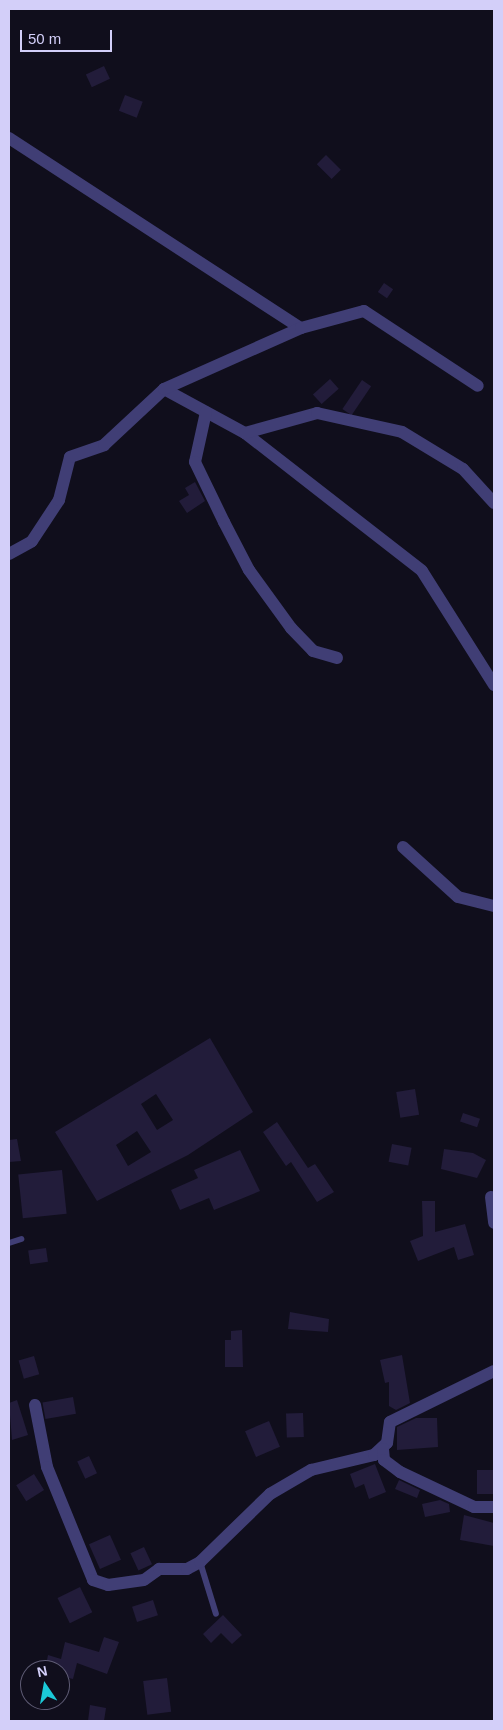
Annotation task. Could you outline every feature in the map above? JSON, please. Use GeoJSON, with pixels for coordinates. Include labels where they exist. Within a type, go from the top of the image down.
{"type":"FeatureCollection","features":[{"type":"Feature","properties":{"kind":"street"},"geometry":{"type":"LineString","coordinates":[[9,138],[301,328]]}},
{"type":"Feature","properties":{"kind":"street"},"geometry":{"type":"LineString","coordinates":[[9,554],[32,541],[59,500],[70,457],[104,445],[164,389],[301,328],[364,311],[478,386]]}},
{"type":"Feature","properties":{"kind":"street"},"geometry":{"type":"LineString","coordinates":[[164,389],[245,433],[422,571],[494,685]]}},
{"type":"Feature","properties":{"kind":"street"},"geometry":{"type":"LineString","coordinates":[[206,412],[195,462],[249,570],[292,628],[313,651],[338,658]]}},
{"type":"Feature","properties":{"kind":"street"},"geometry":{"type":"LineString","coordinates":[[245,433],[317,413],[402,432],[463,470],[494,503]]}},
{"type":"Feature","properties":{"kind":"street"},"geometry":{"type":"LineString","coordinates":[[403,847],[458,897],[494,906]]}},
{"type":"Feature","properties":{"kind":"street"},"geometry":{"type":"LineString","coordinates":[[491,1197],[494,1223]]}},
{"type":"Feature","properties":{"kind":"street"},"geometry":{"type":"LineString","coordinates":[[494,1371],[390,1422],[383,1449],[384,1460],[400,1472],[474,1507],[494,1507]]}},
{"type":"Feature","properties":{"kind":"street"},"geometry":{"type":"LineString","coordinates":[[35,1405],[47,1467],[94,1580],[108,1585],[144,1580],[159,1570],[187,1568],[200,1562],[270,1494],[311,1470],[383,1449]]}},
{"type":"Feature","properties":{"kind":"lane"},"geometry":{"type":"LineString","coordinates":[[9,1243],[21,1239]]}},
{"type":"Feature","properties":{"kind":"lane"},"geometry":{"type":"LineString","coordinates":[[200,1562],[216,1614]]}},
{"type":"Feature","properties":{"kind":"building"},"geometry":{"type":"Polygon","coordinates":[[[104,66],[110,79],[92,87],[86,74],[104,66]]]}},
{"type":"Feature","properties":{"kind":"building"},"geometry":{"type":"Polygon","coordinates":[[[125,95],[143,102],[137,118],[119,111],[125,95]]]}},
{"type":"Feature","properties":{"kind":"building"},"geometry":{"type":"Polygon","coordinates":[[[326,155],[341,170],[332,179],[317,164],[326,155]]]}},
{"type":"Feature","properties":{"kind":"building"},"geometry":{"type":"Polygon","coordinates":[[[384,283],[393,289],[387,298],[378,292],[384,283]]]}},
{"type":"Feature","properties":{"kind":"building"},"geometry":{"type":"Polygon","coordinates":[[[330,379],[339,389],[322,404],[313,394],[330,379]]]}},
{"type":"Feature","properties":{"kind":"building"},"geometry":{"type":"Polygon","coordinates":[[[362,380],[371,386],[352,415],[342,409],[362,380]]]}},
{"type":"Feature","properties":{"kind":"building"},"geometry":{"type":"Polygon","coordinates":[[[195,482],[205,501],[187,513],[179,501],[189,495],[185,488],[195,482]]]}},
{"type":"Feature","properties":{"kind":"building"},"geometry":{"type":"Polygon","coordinates":[[[210,1038],[253,1112],[188,1155],[97,1201],[55,1132],[210,1038]],[[156,1094],[141,1104],[157,1130],[173,1120],[156,1094]],[[137,1131],[116,1145],[128,1166],[151,1152],[137,1131]]]}},
{"type":"Feature","properties":{"kind":"building"},"geometry":{"type":"Polygon","coordinates":[[[415,1089],[419,1115],[400,1118],[396,1092],[415,1089]]]}},
{"type":"Feature","properties":{"kind":"building"},"geometry":{"type":"Polygon","coordinates":[[[463,1113],[480,1119],[477,1127],[460,1122],[463,1113]]]}},
{"type":"Feature","properties":{"kind":"building"},"geometry":{"type":"Polygon","coordinates":[[[277,1122],[308,1168],[315,1164],[334,1192],[317,1202],[291,1162],[286,1166],[263,1132],[277,1122]]]}},
{"type":"Feature","properties":{"kind":"building"},"geometry":{"type":"Polygon","coordinates":[[[17,1139],[21,1161],[9,1162],[9,1140],[17,1139]]]}},
{"type":"Feature","properties":{"kind":"building"},"geometry":{"type":"Polygon","coordinates":[[[392,1144],[412,1148],[408,1165],[389,1162],[392,1144]]]}},
{"type":"Feature","properties":{"kind":"building"},"geometry":{"type":"Polygon","coordinates":[[[444,1149],[473,1153],[486,1160],[477,1178],[441,1169],[444,1149]]]}},
{"type":"Feature","properties":{"kind":"building"},"geometry":{"type":"Polygon","coordinates":[[[240,1150],[260,1191],[214,1210],[209,1198],[180,1210],[171,1190],[198,1178],[194,1170],[240,1150]]]}},
{"type":"Feature","properties":{"kind":"building"},"geometry":{"type":"Polygon","coordinates":[[[62,1170],[67,1214],[23,1218],[18,1175],[62,1170]]]}},
{"type":"Feature","properties":{"kind":"building"},"geometry":{"type":"Polygon","coordinates":[[[422,1201],[435,1201],[435,1232],[465,1224],[474,1255],[458,1260],[454,1247],[418,1261],[410,1241],[423,1236],[422,1201]]]}},
{"type":"Feature","properties":{"kind":"building"},"geometry":{"type":"Polygon","coordinates":[[[46,1248],[48,1262],[30,1264],[28,1251],[46,1248]]]}},
{"type":"Feature","properties":{"kind":"building"},"geometry":{"type":"Polygon","coordinates":[[[290,1312],[329,1319],[328,1332],[288,1329],[290,1312]]]}},
{"type":"Feature","properties":{"kind":"building"},"geometry":{"type":"Polygon","coordinates":[[[242,1330],[243,1367],[225,1367],[225,1340],[231,1340],[231,1331],[242,1330]]]}},
{"type":"Feature","properties":{"kind":"building"},"geometry":{"type":"Polygon","coordinates":[[[402,1355],[410,1403],[396,1410],[389,1406],[389,1382],[385,1383],[380,1360],[402,1355]]]}},
{"type":"Feature","properties":{"kind":"building"},"geometry":{"type":"Polygon","coordinates":[[[34,1356],[39,1374],[24,1379],[19,1360],[34,1356]]]}},
{"type":"Feature","properties":{"kind":"building"},"geometry":{"type":"Polygon","coordinates":[[[73,1397],[76,1414],[45,1419],[42,1402],[73,1397]]]}},
{"type":"Feature","properties":{"kind":"building"},"geometry":{"type":"Polygon","coordinates":[[[17,1400],[28,1435],[12,1440],[9,1403],[17,1400]]]}},
{"type":"Feature","properties":{"kind":"building"},"geometry":{"type":"Polygon","coordinates":[[[303,1413],[304,1437],[287,1438],[286,1414],[303,1413]]]}},
{"type":"Feature","properties":{"kind":"building"},"geometry":{"type":"Polygon","coordinates":[[[416,1418],[437,1418],[438,1447],[397,1450],[397,1427],[416,1418]]]}},
{"type":"Feature","properties":{"kind":"building"},"geometry":{"type":"Polygon","coordinates":[[[269,1421],[280,1447],[256,1457],[245,1431],[269,1421]]]}},
{"type":"Feature","properties":{"kind":"building"},"geometry":{"type":"Polygon","coordinates":[[[89,1456],[97,1473],[85,1479],[77,1461],[89,1456]]]}},
{"type":"Feature","properties":{"kind":"building"},"geometry":{"type":"Polygon","coordinates":[[[375,1464],[386,1492],[369,1499],[364,1484],[355,1488],[350,1474],[375,1464]]]}},
{"type":"Feature","properties":{"kind":"building"},"geometry":{"type":"Polygon","coordinates":[[[477,1470],[494,1470],[494,1494],[477,1494],[477,1470]]]}},
{"type":"Feature","properties":{"kind":"building"},"geometry":{"type":"Polygon","coordinates":[[[34,1474],[44,1490],[26,1501],[16,1485],[34,1474]]]}},
{"type":"Feature","properties":{"kind":"building"},"geometry":{"type":"Polygon","coordinates":[[[399,1480],[420,1490],[417,1498],[395,1489],[399,1480]]]}},
{"type":"Feature","properties":{"kind":"building"},"geometry":{"type":"Polygon","coordinates":[[[440,1500],[449,1504],[450,1512],[425,1517],[422,1504],[440,1500]]]}},
{"type":"Feature","properties":{"kind":"building"},"geometry":{"type":"Polygon","coordinates":[[[464,1515],[494,1523],[494,1546],[460,1540],[464,1515]]]}},
{"type":"Feature","properties":{"kind":"building"},"geometry":{"type":"Polygon","coordinates":[[[110,1535],[121,1560],[100,1569],[89,1544],[110,1535]]]}},
{"type":"Feature","properties":{"kind":"building"},"geometry":{"type":"Polygon","coordinates":[[[144,1547],[152,1564],[138,1571],[130,1553],[144,1547]]]}},
{"type":"Feature","properties":{"kind":"building"},"geometry":{"type":"Polygon","coordinates":[[[80,1587],[92,1612],[70,1623],[58,1598],[80,1587]]]}},
{"type":"Feature","properties":{"kind":"building"},"geometry":{"type":"Polygon","coordinates":[[[153,1600],[158,1615],[137,1622],[132,1607],[153,1600]]]}},
{"type":"Feature","properties":{"kind":"building"},"geometry":{"type":"Polygon","coordinates":[[[223,1615],[242,1635],[232,1644],[221,1633],[211,1643],[203,1634],[223,1615]]]}},
{"type":"Feature","properties":{"kind":"building"},"geometry":{"type":"Polygon","coordinates":[[[104,1637],[119,1642],[107,1674],[77,1663],[73,1679],[70,1678],[70,1660],[47,1660],[48,1655],[61,1659],[65,1642],[99,1652],[104,1637]]]}},
{"type":"Feature","properties":{"kind":"building"},"geometry":{"type":"Polygon","coordinates":[[[167,1678],[171,1712],[147,1715],[143,1681],[167,1678]]]}},
{"type":"Feature","properties":{"kind":"building"},"geometry":{"type":"Polygon","coordinates":[[[90,1705],[106,1708],[104,1721],[88,1721],[90,1705]]]}}]}
